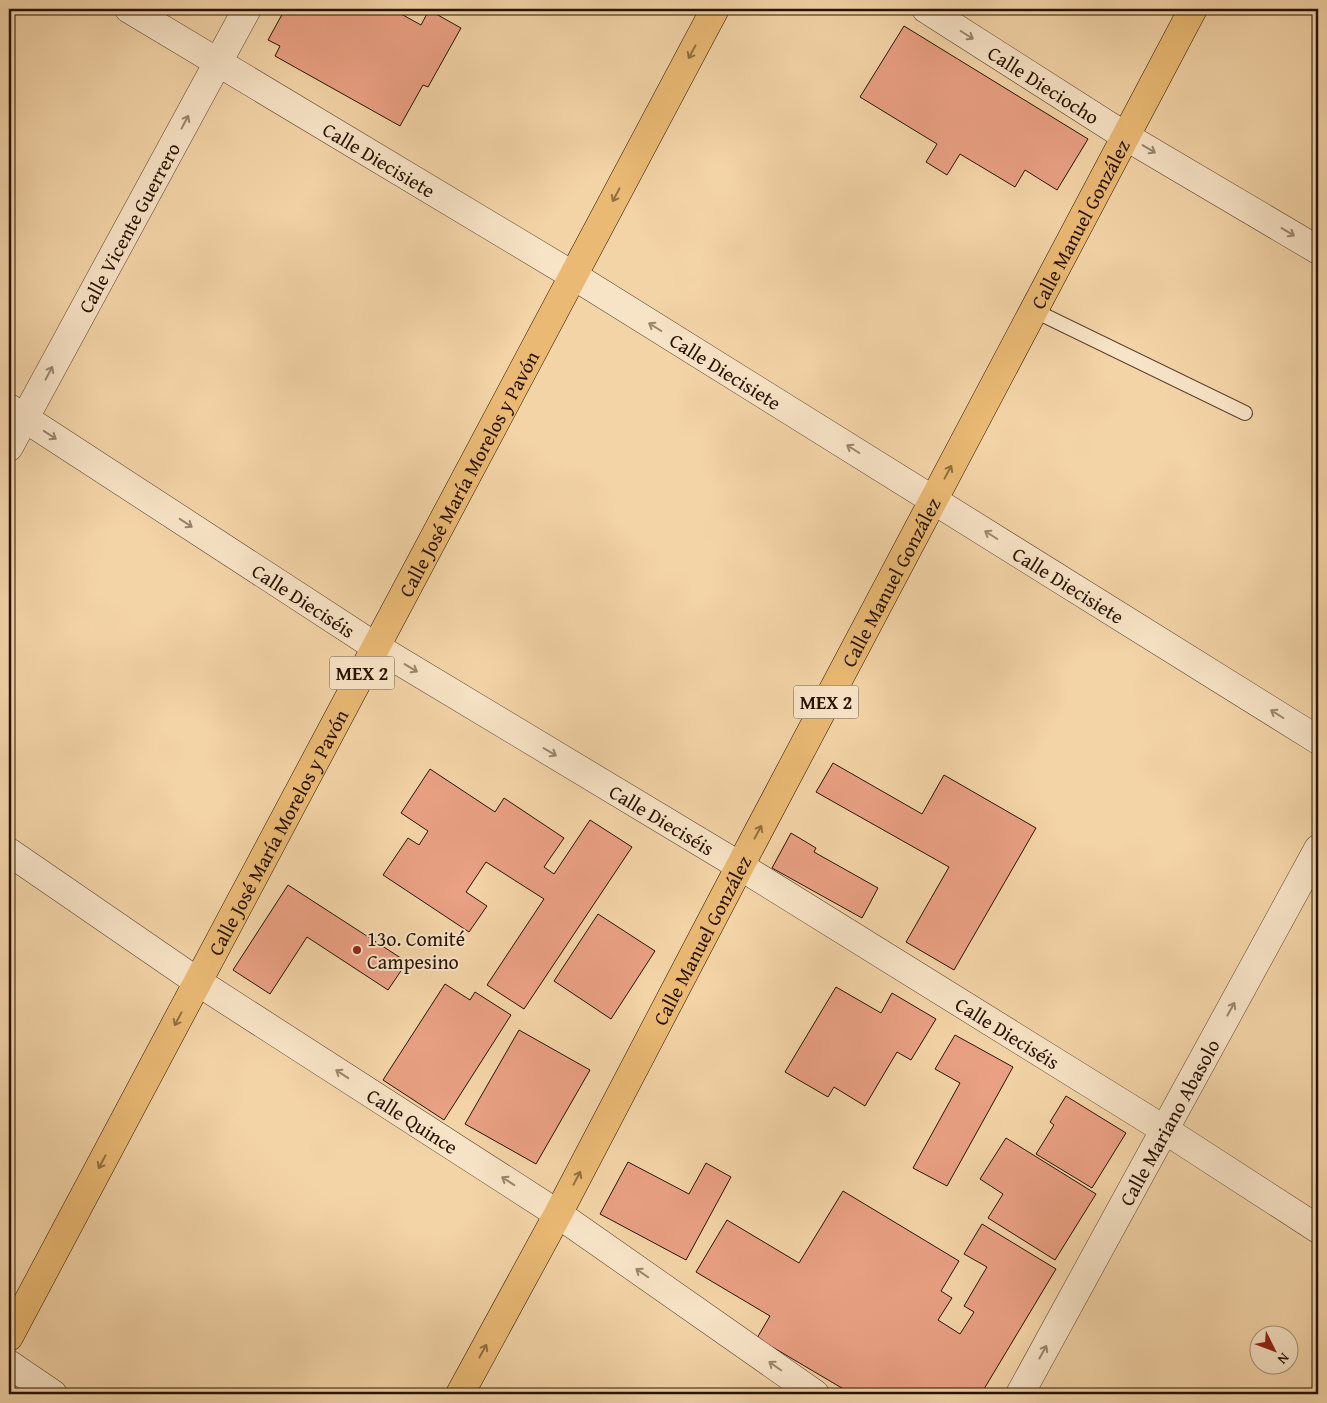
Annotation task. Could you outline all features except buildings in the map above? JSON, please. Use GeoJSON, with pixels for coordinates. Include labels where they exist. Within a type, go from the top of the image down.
{"type":"FeatureCollection","features":[{"type":"Feature","properties":{"kind":"main road","name":"Calle José María Morelos y Pavón"},"geometry":{"type":"LineString","coordinates":[[9,1337],[715,9]]}},
{"type":"Feature","properties":{"kind":"main road","name":"Calle Manuel González"},"geometry":{"type":"LineString","coordinates":[[460,1394],[558,1214],[933,499],[1193,9]]}},
{"type":"Feature","properties":{"kind":"street","name":"Calle Diecisiete"},"geometry":{"type":"LineString","coordinates":[[130,9],[574,276],[1318,740]]}},
{"type":"Feature","properties":{"kind":"street","name":"Calle Vicente Guerrero"},"geometry":{"type":"LineString","coordinates":[[9,446],[17,413],[246,9]]}},
{"type":"Feature","properties":{"kind":"street","name":"Calle Dieciocho"},"geometry":{"type":"LineString","coordinates":[[926,9],[1126,136],[1318,250]]}},
{"type":"Feature","properties":{"kind":"street","name":"Calle Dieciséis"},"geometry":{"type":"LineString","coordinates":[[17,413],[376,646],[740,866],[1165,1130],[1318,1229]]}},
{"type":"Feature","properties":{"kind":"street","name":"Calle Mariano Abasolo"},"geometry":{"type":"LineString","coordinates":[[1020,1394],[1318,849]]}},
{"type":"Feature","properties":{"kind":"street","name":"Calle Quince"},"geometry":{"type":"LineString","coordinates":[[9,852],[198,982],[558,1214],[815,1394]]}},
{"type":"Feature","properties":{"kind":"street"},"geometry":{"type":"LineString","coordinates":[[9,1364],[53,1394]]}},
{"type":"Feature","properties":{"kind":"lane"},"geometry":{"type":"LineString","coordinates":[[1034,310],[1245,413]]}},
{"type":"Feature","properties":{"kind":"place","name":"13o. Comité Campesino"},"geometry":{"type":"Point","coordinates":[357,950]}}]}
